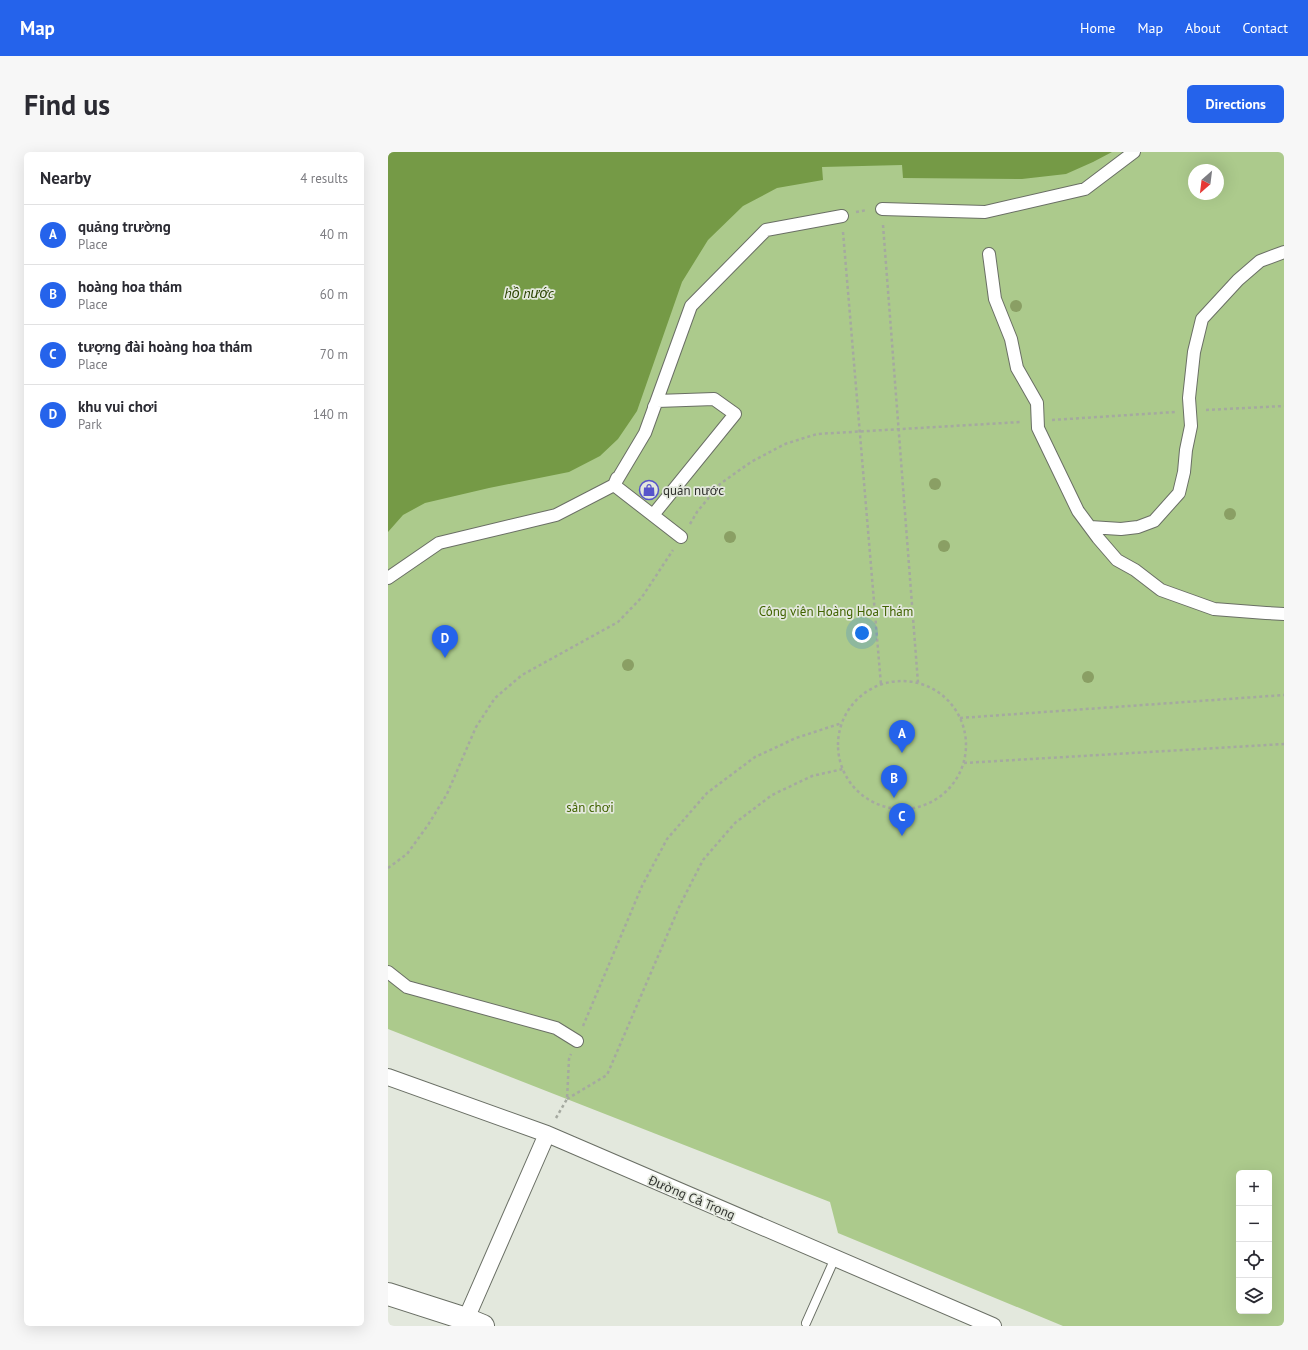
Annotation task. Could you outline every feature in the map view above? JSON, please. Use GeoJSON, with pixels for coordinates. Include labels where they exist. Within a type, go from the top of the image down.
{"type":"FeatureCollection","features":[{"type":"Feature","properties":{"kind":"main road"},"geometry":{"type":"LineString","coordinates":[[388,1294],[474,1322]]}},
{"type":"Feature","properties":{"kind":"street"},"geometry":{"type":"LineString","coordinates":[[882,209],[985,212],[1086,189],[1134,152]]}},
{"type":"Feature","properties":{"kind":"street"},"geometry":{"type":"LineString","coordinates":[[388,578],[439,543],[556,515],[614,484],[645,433],[691,306],[766,230],[842,216]]}},
{"type":"Feature","properties":{"kind":"street"},"geometry":{"type":"LineString","coordinates":[[1090,527],[1121,529],[1138,527],[1154,521],[1179,494],[1191,426],[1188,398],[1194,352],[1202,319],[1238,280],[1260,262],[1284,252]]}},
{"type":"Feature","properties":{"kind":"street"},"geometry":{"type":"LineString","coordinates":[[989,254],[995,299],[1011,339],[1017,368],[1037,403],[1038,428],[1078,511],[1116,560],[1135,570],[1161,590],[1214,609],[1266,614],[1284,614]]}},
{"type":"Feature","properties":{"kind":"street"},"geometry":{"type":"LineString","coordinates":[[653,515],[735,414],[714,399],[657,401]]}},
{"type":"Feature","properties":{"kind":"street"},"geometry":{"type":"LineString","coordinates":[[614,484],[681,537]]}},
{"type":"Feature","properties":{"kind":"street"},"geometry":{"type":"LineString","coordinates":[[388,972],[407,987],[556,1028],[577,1041]]}},
{"type":"Feature","properties":{"kind":"street","name":"Đường Cả Trọng"},"geometry":{"type":"LineString","coordinates":[[388,1077],[547,1134],[993,1326]]}},
{"type":"Feature","properties":{"kind":"street"},"geometry":{"type":"LineString","coordinates":[[474,1322],[547,1134]]}},
{"type":"Feature","properties":{"kind":"lane"},"geometry":{"type":"LineString","coordinates":[[806,1322],[835,1258]]}},
{"type":"Feature","properties":{"kind":"path"},"geometry":{"type":"LineString","coordinates":[[881,685],[842,213],[882,209],[918,683]]}},
{"type":"Feature","properties":{"kind":"path"},"geometry":{"type":"LineString","coordinates":[[388,868],[408,854],[428,825],[447,794],[476,727],[496,698],[522,675],[618,622],[642,597],[697,512],[720,484],[751,462],[786,444],[817,434],[1284,406]]}},
{"type":"Feature","properties":{"kind":"path"},"geometry":{"type":"LineString","coordinates":[[898,681],[918,683],[937,691],[952,705],[960,718],[966,742],[964,763],[955,781],[942,796],[924,806],[904,809],[882,806],[862,795],[847,779],[839,758],[838,736],[845,715],[858,698],[876,686],[898,681]]}},
{"type":"Feature","properties":{"kind":"path"},"geometry":{"type":"LineString","coordinates":[[960,718],[1284,696]]}},
{"type":"Feature","properties":{"kind":"path"},"geometry":{"type":"LineString","coordinates":[[842,723],[796,738],[754,757],[707,792],[667,839],[642,886],[569,1059],[567,1099],[607,1075],[680,905],[703,860],[735,823],[772,795],[812,776],[842,769]]}},
{"type":"Feature","properties":{"kind":"path"},"geometry":{"type":"LineString","coordinates":[[964,763],[1284,744]]}},
{"type":"Feature","properties":{"kind":"green space","name":"Công viên Hoàng Hoa Thám"},"geometry":{"type":"Polygon","coordinates":[[[388,152],[1284,152],[1284,1326],[1063,1326],[838,1233],[830,1202],[388,1029],[388,152]]]}},
{"type":"Feature","properties":{"kind":"water","name":"hồ nước"},"geometry":{"type":"Polygon","coordinates":[[[388,152],[1112,152],[1066,174],[1022,179],[903,178],[902,165],[822,167],[823,180],[777,188],[743,206],[708,240],[682,282],[637,411],[618,439],[600,456],[569,472],[425,503],[403,515],[388,532],[388,152]]]}},
{"type":"Feature","properties":{"kind":"place","name":"quán nước"},"geometry":{"type":"Point","coordinates":[649,490]}},
{"type":"Feature","properties":{"kind":"place","name":"khu vui chơi"},"geometry":{"type":"Point","coordinates":[445,658]}},
{"type":"Feature","properties":{"kind":"place","name":"quảng trường"},"geometry":{"type":"Point","coordinates":[902,753]}},
{"type":"Feature","properties":{"kind":"place","name":"hoàng hoa thám"},"geometry":{"type":"Point","coordinates":[894,798]}},
{"type":"Feature","properties":{"kind":"place","name":"tượng đài hoàng hoa thám"},"geometry":{"type":"Point","coordinates":[902,836]}},
{"type":"Feature","properties":{"kind":"park label","name":"sân chơi"},"geometry":{"type":"Point","coordinates":[590,807]}}]}
